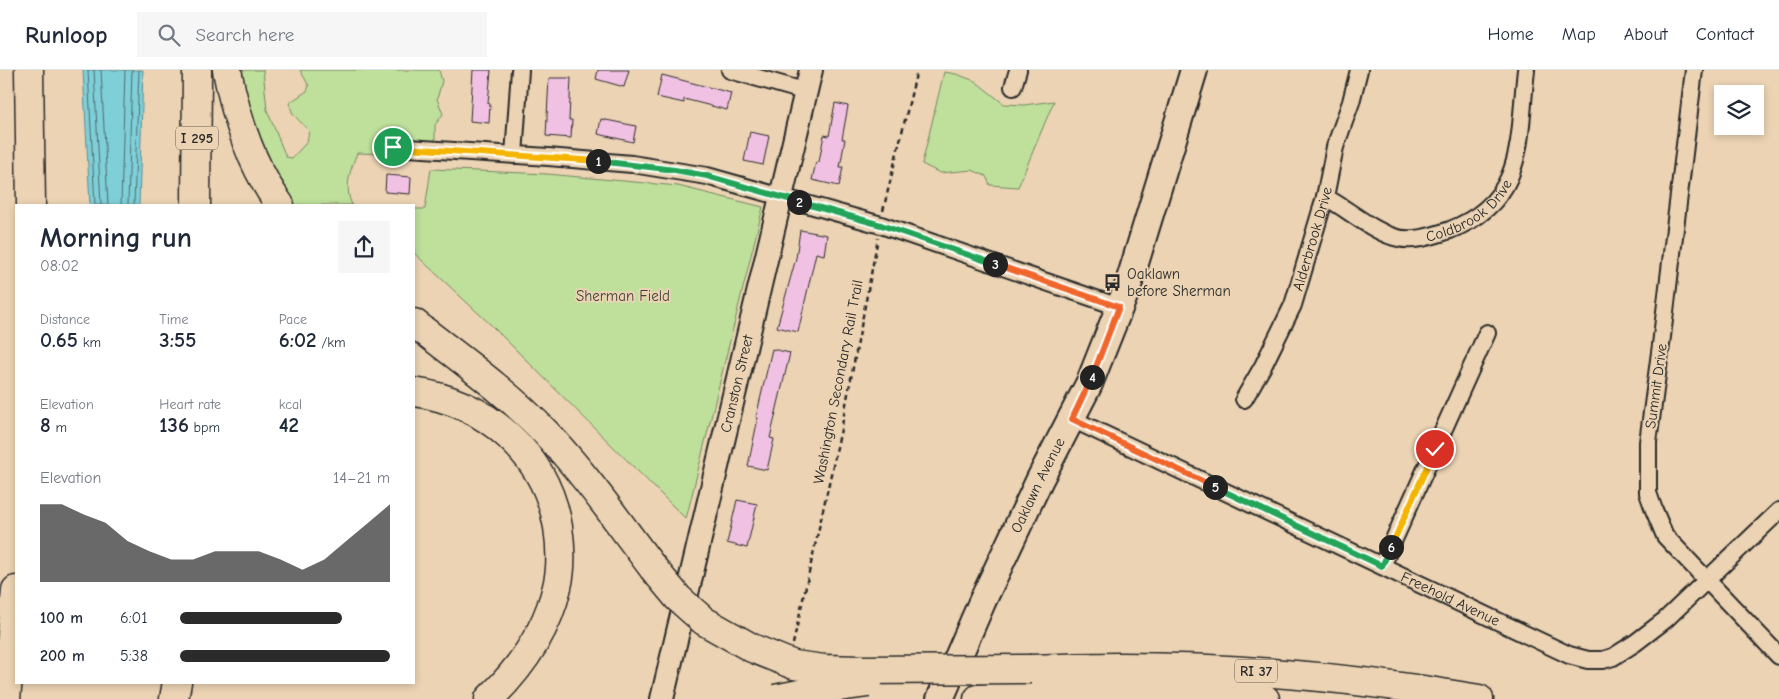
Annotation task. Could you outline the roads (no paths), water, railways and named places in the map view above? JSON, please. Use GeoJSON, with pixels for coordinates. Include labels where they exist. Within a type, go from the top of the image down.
{"type":"FeatureCollection","features":[{"type":"Feature","properties":{"kind":"highway"},"geometry":{"type":"LineString","coordinates":[[28,70],[31,204]]}},
{"type":"Feature","properties":{"kind":"highway","name":"I 295"},"geometry":{"type":"LineString","coordinates":[[196,204],[197,70]]}},
{"type":"Feature","properties":{"kind":"highway"},"geometry":{"type":"LineString","coordinates":[[227,70],[237,115],[252,157],[279,204]]}},
{"type":"Feature","properties":{"kind":"highway"},"geometry":{"type":"LineString","coordinates":[[415,324],[504,393],[544,431],[567,456],[678,598],[704,620],[752,648],[794,665],[852,670],[1031,669]]}},
{"type":"Feature","properties":{"kind":"highway"},"geometry":{"type":"LineString","coordinates":[[415,392],[434,395],[473,410],[505,432],[520,447],[540,476],[555,515],[560,538],[560,570],[558,585],[551,608],[532,647],[490,699]]}},
{"type":"Feature","properties":{"kind":"highway"},"geometry":{"type":"LineString","coordinates":[[6,699],[15,601]]}},
{"type":"Feature","properties":{"kind":"highway","name":"RI 37"},"geometry":{"type":"LineString","coordinates":[[775,699],[914,677],[1031,669],[1133,666],[1253,671],[1380,684],[1479,699]]}},
{"type":"Feature","properties":{"kind":"highway"},"geometry":{"type":"LineString","coordinates":[[161,699],[162,684]]}},
{"type":"Feature","properties":{"kind":"highway"},"geometry":{"type":"LineString","coordinates":[[174,699],[177,684]]}},
{"type":"Feature","properties":{"kind":"highway","name":"RI 37"},"geometry":{"type":"LineString","coordinates":[[986,698],[1144,693],[1265,699]]}},
{"type":"Feature","properties":{"kind":"main road","name":"Oaklawn Avenue"},"geometry":{"type":"LineString","coordinates":[[940,699],[982,602],[1040,479],[1089,384],[1128,286],[1194,70]]}},
{"type":"Feature","properties":{"kind":"street"},"geometry":{"type":"LineString","coordinates":[[514,155],[520,70]]}},
{"type":"Feature","properties":{"kind":"street"},"geometry":{"type":"LineString","coordinates":[[730,70],[807,92]]}},
{"type":"Feature","properties":{"kind":"street","name":"Cranston Street"},"geometry":{"type":"LineString","coordinates":[[662,699],[812,70]]}},
{"type":"Feature","properties":{"kind":"street"},"geometry":{"type":"LineString","coordinates":[[1013,87],[1018,70]]}},
{"type":"Feature","properties":{"kind":"street","name":"Alderbrook Drive"},"geometry":{"type":"LineString","coordinates":[[1244,399],[1263,366],[1293,305],[1325,197],[1335,147],[1351,102],[1359,70]]}},
{"type":"Feature","properties":{"kind":"street","name":"Coldbrook Drive"},"geometry":{"type":"LineString","coordinates":[[1325,197],[1382,232],[1401,239],[1438,234],[1460,226],[1482,213],[1500,195],[1516,162],[1526,70]]}},
{"type":"Feature","properties":{"kind":"street","name":"Summit Drive"},"geometry":{"type":"LineString","coordinates":[[1694,70],[1648,442],[1648,493],[1665,536],[1779,656]]}},
{"type":"Feature","properties":{"kind":"street"},"geometry":{"type":"LineString","coordinates":[[393,147],[632,164],[707,176],[881,225],[1119,307]]}},
{"type":"Feature","properties":{"kind":"street"},"geometry":{"type":"LineString","coordinates":[[1382,566],[1487,333]]}},
{"type":"Feature","properties":{"kind":"street","name":"Freehold Avenue"},"geometry":{"type":"LineString","coordinates":[[1072,419],[1569,655],[1588,660],[1602,660],[1613,657],[1665,620],[1779,510]]}},
{"type":"Feature","properties":{"kind":"water"},"geometry":{"type":"Polygon","coordinates":[[[83,70],[143,70],[139,204],[90,204],[83,70]]]}},
{"type":"Feature","properties":{"kind":"place","name":"Oaklawn before Sherman"},"geometry":{"type":"Point","coordinates":[1113,283]}},
{"type":"Feature","properties":{"kind":"park label","name":"Sherman Field"},"geometry":{"type":"Point","coordinates":[623,296]}}]}
